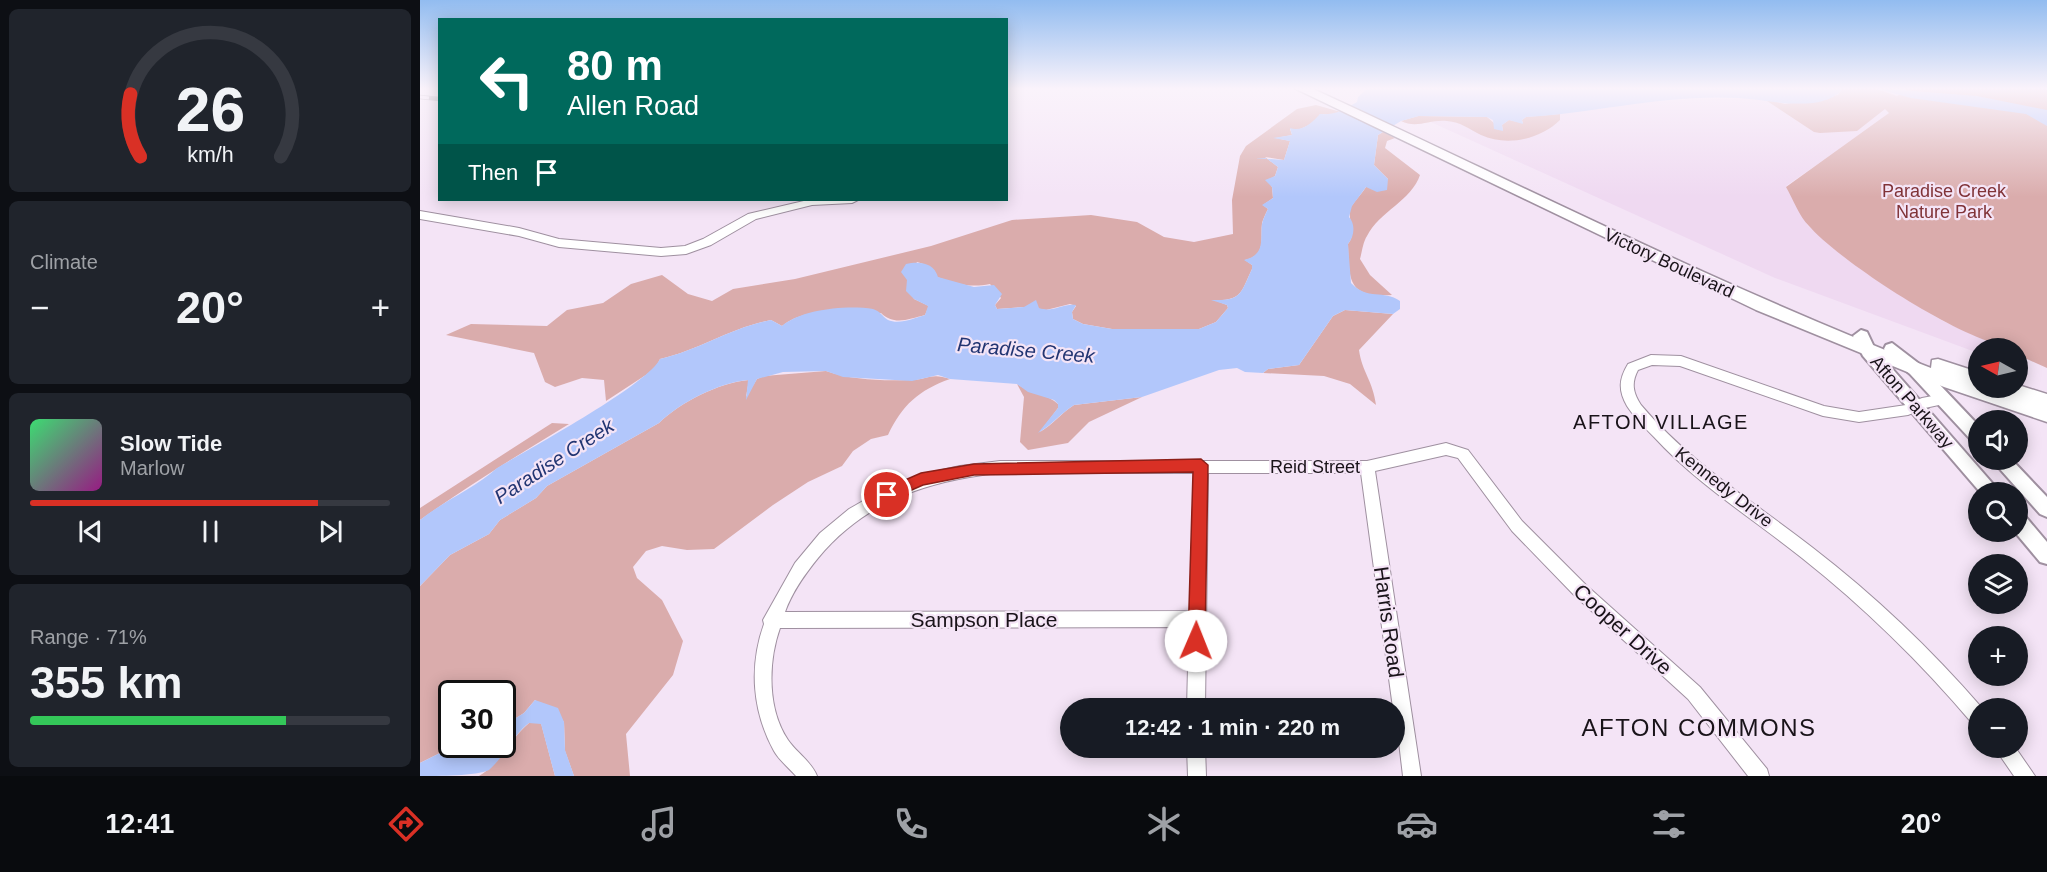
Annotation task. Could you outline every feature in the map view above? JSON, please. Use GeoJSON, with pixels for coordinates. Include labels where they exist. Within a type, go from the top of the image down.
{"type":"FeatureCollection","features":[{"type":"Feature","properties":{"kind":"main road","name":"Victory Boulevard"},"geometry":{"type":"LineString","coordinates":[[1387,124],[1762,307],[1865,344],[1916,370],[2047,415]]}},
{"type":"Feature","properties":{"kind":"main road","name":"Victory Boulevard"},"geometry":{"type":"LineString","coordinates":[[1865,344],[1892,349],[1968,376]]}},
{"type":"Feature","properties":{"kind":"main road"},"geometry":{"type":"LineString","coordinates":[[2028,395],[2047,401]]}},
{"type":"Feature","properties":{"kind":"street"},"geometry":{"type":"LineString","coordinates":[[420,214],[519,232],[559,243],[661,252],[686,250],[707,242],[752,216],[812,202],[832,201]]}},
{"type":"Feature","properties":{"kind":"street","name":"Afton Parkway"},"geometry":{"type":"LineString","coordinates":[[1865,344],[1982,482]]}},
{"type":"Feature","properties":{"kind":"street","name":"Afton Parkway"},"geometry":{"type":"LineString","coordinates":[[1892,349],[1916,370],[1968,425]]}},
{"type":"Feature","properties":{"kind":"street","name":"Kennedy Drive"},"geometry":{"type":"LineString","coordinates":[[1943,399],[1922,403],[1917,408],[1859,417],[1823,411],[1681,361],[1651,360],[1633,367],[1626,378],[1628,396],[1684,460],[1828,569],[1903,638],[1968,705]]}},
{"type":"Feature","properties":{"kind":"street","name":"Reid Street"},"geometry":{"type":"LineString","coordinates":[[808,776],[778,744],[768,713],[762,687],[762,661],[771,620],[786,588],[807,559],[833,531],[873,502],[921,479],[945,473],[1000,467],[1201,465],[1367,467],[1446,449],[1463,454],[1485,483]]}},
{"type":"Feature","properties":{"kind":"street"},"geometry":{"type":"LineString","coordinates":[[1196,698],[1201,465]]}},
{"type":"Feature","properties":{"kind":"street","name":"Harris Road"},"geometry":{"type":"LineString","coordinates":[[1367,467],[1412,776]]}},
{"type":"Feature","properties":{"kind":"street"},"geometry":{"type":"LineString","coordinates":[[2010,470],[2047,509]]}},
{"type":"Feature","properties":{"kind":"street","name":"Cooper Drive"},"geometry":{"type":"LineString","coordinates":[[1485,483],[1532,542],[1580,590],[1694,693],[1761,776]]}},
{"type":"Feature","properties":{"kind":"street"},"geometry":{"type":"LineString","coordinates":[[2028,534],[2047,556]]}},
{"type":"Feature","properties":{"kind":"street","name":"Sampson Place"},"geometry":{"type":"LineString","coordinates":[[771,620],[1197,619]]}},
{"type":"Feature","properties":{"kind":"street"},"geometry":{"type":"LineString","coordinates":[[1196,758],[1197,776]]}},
{"type":"Feature","properties":{"kind":"street"},"geometry":{"type":"LineString","coordinates":[[2012,758],[2026,776]]}},
{"type":"Feature","properties":{"kind":"shaded area"},"geometry":{"type":"Polygon","coordinates":[[[1436,124],[1876,124],[1786,186],[1808,226],[1895,292],[1943,321],[1981,338],[1968,338],[1968,349],[1775,278],[1436,124]]]}},
{"type":"Feature","properties":{"kind":"green space"},"geometry":{"type":"Polygon","coordinates":[[[1276,124],[1311,124],[1298,130],[1290,129],[1292,135],[1276,138],[1290,141],[1284,160],[1265,157],[1278,167],[1275,176],[1268,181],[1272,187],[1273,198],[1263,205],[1268,209],[1262,223],[1260,250],[1252,258],[1245,260],[1252,265],[1252,269],[1239,294],[1230,299],[1214,300],[1227,305],[1228,308],[1216,322],[1199,329],[1112,329],[1083,324],[1073,319],[1072,312],[1076,306],[1070,304],[1046,310],[1024,307],[997,309],[995,305],[1001,298],[990,284],[963,285],[950,282],[937,277],[927,265],[917,262],[907,280],[914,299],[929,306],[925,315],[907,320],[896,320],[881,313],[829,312],[804,315],[782,326],[771,320],[757,323],[660,359],[655,369],[606,401],[604,380],[582,378],[555,387],[545,382],[534,353],[446,335],[471,324],[547,326],[567,310],[603,303],[631,284],[662,275],[688,294],[712,301],[733,289],[795,279],[931,246],[1012,220],[1091,215],[1137,222],[1164,237],[1194,242],[1233,234],[1232,200],[1240,156],[1246,146],[1276,124]]]}},
{"type":"Feature","properties":{"kind":"green space"},"geometry":{"type":"Polygon","coordinates":[[[1461,124],[1495,124],[1503,131],[1502,125],[1555,124],[1534,136],[1512,141],[1491,139],[1461,124]]]}},
{"type":"Feature","properties":{"kind":"green space","name":"Paradise Creek Nature Park"},"geometry":{"type":"Polygon","coordinates":[[[1802,124],[1866,124],[1857,131],[1820,133],[1802,124]]]}},
{"type":"Feature","properties":{"kind":"green space","name":"Paradise Creek Nature Park"},"geometry":{"type":"Polygon","coordinates":[[[1873,124],[2047,124],[2047,368],[2028,359],[2028,338],[1981,338],[1940,319],[1908,300],[1825,242],[1805,222],[1786,187],[1873,124]]]}},
{"type":"Feature","properties":{"kind":"green space"},"geometry":{"type":"Polygon","coordinates":[[[1383,132],[1395,138],[1387,141],[1385,148],[1420,175],[1410,192],[1379,220],[1364,241],[1360,259],[1370,275],[1392,295],[1367,294],[1359,290],[1354,284],[1349,268],[1348,244],[1352,235],[1351,207],[1366,187],[1372,187],[1388,179],[1374,165],[1378,135],[1383,132]]]}},
{"type":"Feature","properties":{"kind":"green space"},"geometry":{"type":"Polygon","coordinates":[[[1345,310],[1393,314],[1359,350],[1376,405],[1350,384],[1324,376],[1263,373],[1268,369],[1299,365],[1333,316],[1345,310]]]}},
{"type":"Feature","properties":{"kind":"green space"},"geometry":{"type":"Polygon","coordinates":[[[826,371],[878,380],[915,380],[933,376],[950,379],[929,388],[913,400],[899,415],[888,435],[871,439],[853,451],[842,466],[808,482],[714,549],[687,550],[662,546],[646,551],[633,567],[637,578],[662,600],[683,641],[673,675],[626,734],[630,776],[574,776],[565,751],[564,722],[535,700],[524,713],[516,718],[516,680],[438,680],[438,754],[420,763],[420,586],[450,555],[489,534],[500,520],[536,498],[547,486],[659,423],[689,401],[713,389],[749,380],[746,397],[757,379],[764,376],[826,371]]]}},
{"type":"Feature","properties":{"kind":"green space"},"geometry":{"type":"Polygon","coordinates":[[[1017,384],[1058,404],[1058,408],[1040,432],[1074,405],[1142,397],[1089,422],[1068,443],[1028,450],[1020,442],[1024,397],[1017,384]]]}},
{"type":"Feature","properties":{"kind":"green space"},"geometry":{"type":"Polygon","coordinates":[[[552,423],[569,424],[420,520],[420,508],[552,423]]]}},
{"type":"Feature","properties":{"kind":"green space"},"geometry":{"type":"Polygon","coordinates":[[[529,723],[541,723],[555,776],[479,776],[499,758],[516,758],[516,736],[529,723]]]}},
{"type":"Feature","properties":{"kind":"water","name":"Paradise Creek"},"geometry":{"type":"Polygon","coordinates":[[[1308,124],[1396,124],[1378,135],[1374,165],[1388,179],[1387,190],[1377,192],[1366,187],[1352,206],[1349,217],[1353,224],[1353,231],[1348,244],[1351,283],[1363,292],[1388,296],[1400,301],[1400,309],[1393,314],[1345,310],[1333,316],[1299,365],[1268,369],[1263,373],[1245,372],[1237,368],[1219,370],[1142,397],[1074,405],[1038,433],[1058,408],[1058,404],[1054,400],[1028,392],[1017,384],[950,379],[938,375],[912,381],[843,377],[826,371],[783,372],[757,379],[746,400],[748,380],[725,385],[689,401],[659,423],[547,486],[536,498],[500,520],[489,534],[450,555],[420,586],[420,520],[497,468],[611,400],[651,370],[660,359],[757,323],[771,320],[782,326],[801,316],[825,310],[873,309],[888,320],[897,322],[925,315],[928,306],[914,299],[906,291],[907,280],[901,272],[906,264],[925,264],[933,268],[938,277],[974,287],[994,285],[1002,294],[995,305],[997,309],[1024,307],[1036,300],[1039,308],[1044,309],[1076,305],[1072,312],[1073,319],[1083,324],[1112,329],[1199,329],[1216,322],[1228,308],[1227,305],[1211,300],[1228,299],[1238,295],[1252,269],[1252,265],[1244,260],[1251,258],[1259,250],[1262,224],[1268,209],[1262,205],[1273,198],[1272,187],[1265,180],[1275,176],[1278,167],[1267,159],[1284,160],[1290,141],[1273,138],[1292,135],[1290,128],[1299,129],[1308,124]]]}},
{"type":"Feature","properties":{"kind":"water"},"geometry":{"type":"Polygon","coordinates":[[[1493,124],[1503,124],[1503,131],[1494,129],[1493,124]]]}},
{"type":"Feature","properties":{"kind":"water"},"geometry":{"type":"Polygon","coordinates":[[[535,700],[558,708],[564,722],[565,750],[574,776],[555,776],[541,724],[529,723],[516,737],[516,718],[524,713],[535,700]]]}},
{"type":"Feature","properties":{"kind":"water"},"geometry":{"type":"Polygon","coordinates":[[[438,754],[438,758],[501,758],[489,770],[466,775],[420,776],[420,763],[438,754]]]}},
{"type":"Feature","properties":{"kind":"district","name":"AFTON VILLAGE"},"geometry":{"type":"Point","coordinates":[1661,422]}},
{"type":"Feature","properties":{"kind":"district","name":"AFTON COMMONS"},"geometry":{"type":"Point","coordinates":[1699,727]}},
{"type":"Feature","properties":{"kind":"route"},"geometry":{"type":"LineString","coordinates":[[887,495],[921,479],[945,473],[1000,467],[1201,465],[1196,641]]}}]}
